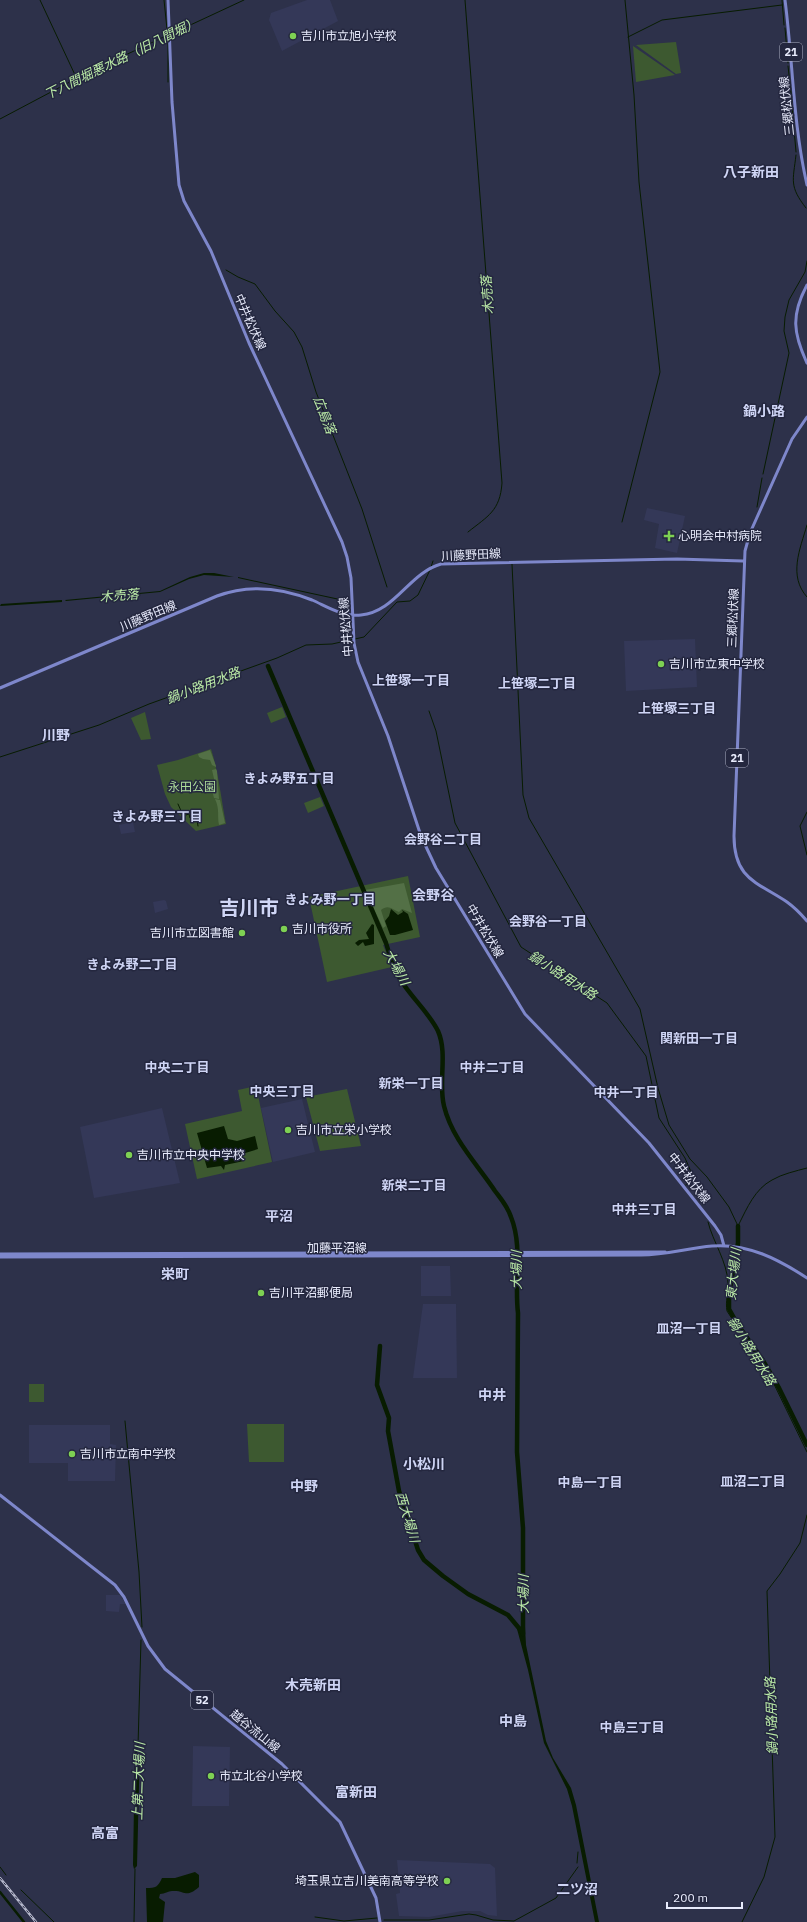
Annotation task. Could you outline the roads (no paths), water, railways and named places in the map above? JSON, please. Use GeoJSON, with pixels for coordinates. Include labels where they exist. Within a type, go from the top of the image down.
{"type":"FeatureCollection","features":[{"type":"Feature","properties":{"kind":"main road","name":"中井松伏線"},"geometry":{"type":"LineString","coordinates":[[168,0],[172,108],[179,185],[182,196],[211,251],[249,343],[342,542],[349,565],[354,643],[358,662],[388,736],[421,836],[439,873],[525,1014],[649,1142],[716,1226],[723,1238],[724,1246]]}},
{"type":"Feature","properties":{"kind":"main road","name":"三郷松伏線"},"geometry":{"type":"LineString","coordinates":[[785,0],[796,111],[801,153],[807,185]]}},
{"type":"Feature","properties":{"kind":"main road"},"geometry":{"type":"LineString","coordinates":[[807,286],[797,307],[795,321],[799,344],[807,362]]}},
{"type":"Feature","properties":{"kind":"main road","name":"三郷松伏線"},"geometry":{"type":"LineString","coordinates":[[807,417],[792,439],[746,546],[744,561],[734,836],[735,850],[743,871],[753,882],[786,902],[807,921]]}},
{"type":"Feature","properties":{"kind":"main road","name":"川藤野田線"},"geometry":{"type":"LineString","coordinates":[[0,688],[226,593],[262,589],[280,590],[312,600],[343,614],[353,616],[368,614],[383,608],[422,572],[441,564],[677,559],[744,561]]}},
{"type":"Feature","properties":{"kind":"main road","name":"加藤平沼線"},"geometry":{"type":"LineString","coordinates":[[0,1254],[647,1255],[704,1247],[724,1246],[760,1252],[807,1278]]}},
{"type":"Feature","properties":{"kind":"main road","name":"加藤平沼線"},"geometry":{"type":"LineString","coordinates":[[0,1257],[514,1255]]}},
{"type":"Feature","properties":{"kind":"main road","name":"越谷流山線"},"geometry":{"type":"LineString","coordinates":[[0,1495],[115,1585],[124,1597],[148,1646],[165,1669],[282,1764],[333,1813],[344,1828],[372,1888],[377,1902],[380,1922]]}},
{"type":"Feature","properties":{"kind":"water"},"geometry":{"type":"Polygon","coordinates":[[[204,573],[214,573],[234,577],[204,575],[189,579],[160,592],[65,600],[160,591],[190,577],[204,573]]]}},
{"type":"Feature","properties":{"kind":"water"},"geometry":{"type":"Polygon","coordinates":[[[238,578],[349,601],[349,602],[238,578]]]}},
{"type":"Feature","properties":{"kind":"water"},"geometry":{"type":"Polygon","coordinates":[[[62,600],[62,602],[0,606],[1,604],[62,600]]]}},
{"type":"Feature","properties":{"kind":"water"},"geometry":{"type":"Polygon","coordinates":[[[391,909],[398,915],[403,912],[402,910],[408,914],[413,930],[390,935],[385,921],[389,916],[391,909]]]}},
{"type":"Feature","properties":{"kind":"water"},"geometry":{"type":"Polygon","coordinates":[[[372,924],[374,925],[374,944],[365,946],[363,942],[358,946],[355,943],[359,940],[369,939],[366,933],[372,924]]]}},
{"type":"Feature","properties":{"kind":"water"},"geometry":{"type":"Polygon","coordinates":[[[224,1126],[228,1139],[237,1141],[255,1136],[258,1149],[242,1154],[244,1161],[225,1165],[224,1170],[221,1166],[207,1168],[197,1133],[224,1126]]]}},
{"type":"Feature","properties":{"kind":"water"},"geometry":{"type":"Polygon","coordinates":[[[525,1627],[526,1645],[546,1741],[553,1758],[571,1788],[576,1805],[599,1922],[595,1922],[572,1806],[567,1789],[544,1743],[528,1670],[517,1629],[525,1627]]]}},
{"type":"Feature","properties":{"kind":"water"},"geometry":{"type":"Polygon","coordinates":[[[135,1746],[140,1746],[137,1866],[134,1869],[133,1865],[135,1746]]]}},
{"type":"Feature","properties":{"kind":"water"},"geometry":{"type":"Polygon","coordinates":[[[195,1872],[199,1875],[199,1887],[191,1893],[169,1891],[160,1894],[159,1898],[165,1902],[163,1922],[147,1922],[146,1888],[156,1886],[162,1878],[175,1878],[195,1872]]]}},
{"type":"Feature","properties":{"kind":"waterway"},"geometry":{"type":"LineString","coordinates":[[40,0],[76,77]]}},
{"type":"Feature","properties":{"kind":"waterway"},"geometry":{"type":"LineString","coordinates":[[164,0],[167,29]]}},
{"type":"Feature","properties":{"kind":"waterway","name":"下八間堀悪水路（旧八間堀）"},"geometry":{"type":"LineString","coordinates":[[171,34],[244,0]]}},
{"type":"Feature","properties":{"kind":"waterway","name":"木売落"},"geometry":{"type":"LineString","coordinates":[[465,0],[502,483],[501,492],[496,507],[487,517],[468,532]]}},
{"type":"Feature","properties":{"kind":"waterway"},"geometry":{"type":"LineString","coordinates":[[622,522],[660,372],[639,182],[634,95],[625,0]]}},
{"type":"Feature","properties":{"kind":"waterway"},"geometry":{"type":"LineString","coordinates":[[782,0],[784,25]]}},
{"type":"Feature","properties":{"kind":"waterway"},"geometry":{"type":"LineString","coordinates":[[628,37],[662,20],[782,5]]}},
{"type":"Feature","properties":{"kind":"waterway"},"geometry":{"type":"LineString","coordinates":[[785,28],[788,63]]}},
{"type":"Feature","properties":{"kind":"waterway","name":"下八間堀悪水路（旧八間堀）"},"geometry":{"type":"LineString","coordinates":[[0,119],[85,74],[168,35]]}},
{"type":"Feature","properties":{"kind":"waterway"},"geometry":{"type":"LineString","coordinates":[[168,38],[168,82]]}},
{"type":"Feature","properties":{"kind":"waterway"},"geometry":{"type":"LineString","coordinates":[[788,66],[792,102]]}},
{"type":"Feature","properties":{"kind":"waterway"},"geometry":{"type":"LineString","coordinates":[[792,106],[796,152]]}},
{"type":"Feature","properties":{"kind":"waterway"},"geometry":{"type":"LineString","coordinates":[[796,155],[793,177],[794,183],[797,194],[806,208]]}},
{"type":"Feature","properties":{"kind":"waterway"},"geometry":{"type":"LineString","coordinates":[[763,474],[789,353],[784,331],[785,317],[789,300],[805,272],[807,261]]}},
{"type":"Feature","properties":{"kind":"waterway","name":"広島落"},"geometry":{"type":"LineString","coordinates":[[226,270],[255,284],[275,311],[294,332],[302,347],[316,392],[362,509],[387,587]]}},
{"type":"Feature","properties":{"kind":"waterway"},"geometry":{"type":"LineString","coordinates":[[757,507],[762,478]]}},
{"type":"Feature","properties":{"kind":"waterway"},"geometry":{"type":"LineString","coordinates":[[807,525],[797,562],[798,580],[801,589],[807,597]]}},
{"type":"Feature","properties":{"kind":"waterway"},"geometry":{"type":"LineString","coordinates":[[431,567],[433,561]]}},
{"type":"Feature","properties":{"kind":"waterway"},"geometry":{"type":"LineString","coordinates":[[512,564],[523,795],[529,818],[640,1009],[658,1088],[669,1125],[690,1159],[707,1177],[729,1207],[738,1226]]}},
{"type":"Feature","properties":{"kind":"waterway","name":"鍋小路用水路"},"geometry":{"type":"LineString","coordinates":[[0,757],[99,725],[149,704],[277,658],[306,645],[332,644],[364,637],[397,602],[410,601],[418,595],[430,570]]}},
{"type":"Feature","properties":{"kind":"waterway","name":"大場川"},"geometry":{"type":"LineString","coordinates":[[268,666],[386,943],[394,968],[402,982],[430,1018],[438,1031],[441,1040],[443,1059],[442,1097],[448,1118],[466,1151],[506,1206],[515,1228],[517,1240],[518,1313],[517,1452],[523,1528],[523,1634]]}},
{"type":"Feature","properties":{"kind":"waterway","name":"鍋小路用水路"},"geometry":{"type":"LineString","coordinates":[[429,711],[436,731],[455,823],[521,947],[607,1003],[646,1056],[659,1118],[685,1158],[692,1174],[686,1185]]}},
{"type":"Feature","properties":{"kind":"waterway"},"geometry":{"type":"LineString","coordinates":[[178,804],[182,813],[185,812],[186,815],[189,814],[190,818],[193,817],[194,820],[197,820],[198,826]]}},
{"type":"Feature","properties":{"kind":"waterway"},"geometry":{"type":"LineString","coordinates":[[807,812],[800,826],[807,855]]}},
{"type":"Feature","properties":{"kind":"waterway"},"geometry":{"type":"LineString","coordinates":[[739,1224],[752,1199],[761,1188],[780,1176],[807,1168]]}},
{"type":"Feature","properties":{"kind":"waterway","name":"鍋小路用水路"},"geometry":{"type":"LineString","coordinates":[[708,1222],[723,1259],[727,1275],[727,1311],[772,1380],[807,1452]]}},
{"type":"Feature","properties":{"kind":"waterway","name":"鍋小路用水路"},"geometry":{"type":"LineString","coordinates":[[738,1226],[738,1243],[729,1294],[729,1309],[779,1388],[807,1445]]}},
{"type":"Feature","properties":{"kind":"waterway","name":"西大場川"},"geometry":{"type":"LineString","coordinates":[[380,1346],[377,1385],[389,1418],[388,1431],[399,1491],[418,1550],[424,1560],[443,1576],[468,1594],[508,1615],[523,1633]]}},
{"type":"Feature","properties":{"kind":"waterway","name":"上第二大場川"},"geometry":{"type":"LineString","coordinates":[[125,1421],[139,1572],[142,1627]]}},
{"type":"Feature","properties":{"kind":"waterway","name":"鍋小路用水路"},"geometry":{"type":"LineString","coordinates":[[742,1922],[764,1877],[775,1837],[767,1591],[800,1543],[807,1515]]}},
{"type":"Feature","properties":{"kind":"waterway","name":"上第二大場川"},"geometry":{"type":"LineString","coordinates":[[138,1746],[141,1640]]}},
{"type":"Feature","properties":{"kind":"waterway"},"geometry":{"type":"LineString","coordinates":[[577,1863],[578,1852]]}},
{"type":"Feature","properties":{"kind":"waterway"},"geometry":{"type":"LineString","coordinates":[[0,1867],[6,1875]]}},
{"type":"Feature","properties":{"kind":"waterway"},"geometry":{"type":"LineString","coordinates":[[384,1920],[429,1920],[469,1914],[493,1920],[514,1921],[556,1898],[578,1867]]}},
{"type":"Feature","properties":{"kind":"waterway","name":"上第二大場川"},"geometry":{"type":"LineString","coordinates":[[134,1922],[135,1869]]}},
{"type":"Feature","properties":{"kind":"waterway"},"geometry":{"type":"LineString","coordinates":[[21,1890],[54,1922]]}},
{"type":"Feature","properties":{"kind":"waterway"},"geometry":{"type":"LineString","coordinates":[[0,1892],[24,1922]]}},
{"type":"Feature","properties":{"kind":"waterway"},"geometry":{"type":"LineString","coordinates":[[315,1917],[344,1921],[377,1918]]}},
{"type":"Feature","properties":{"kind":"railway"},"geometry":{"type":"LineString","coordinates":[[0,1878],[36,1922]]}},
{"type":"Feature","properties":{"kind":"place","name":"吉川市立旭小学校"},"geometry":{"type":"Point","coordinates":[293,36]}},
{"type":"Feature","properties":{"kind":"place","name":"心明会中村病院"},"geometry":{"type":"Point","coordinates":[669,536]}},
{"type":"Feature","properties":{"kind":"place","name":"吉川市立東中学校"},"geometry":{"type":"Point","coordinates":[661,664]}},
{"type":"Feature","properties":{"kind":"place","name":"吉川市役所"},"geometry":{"type":"Point","coordinates":[284,929]}},
{"type":"Feature","properties":{"kind":"place","name":"吉川市立図書館"},"geometry":{"type":"Point","coordinates":[242,933]}},
{"type":"Feature","properties":{"kind":"place","name":"吉川市立栄小学校"},"geometry":{"type":"Point","coordinates":[288,1130]}},
{"type":"Feature","properties":{"kind":"place","name":"吉川市立中央中学校"},"geometry":{"type":"Point","coordinates":[129,1155]}},
{"type":"Feature","properties":{"kind":"place","name":"吉川平沼郵便局"},"geometry":{"type":"Point","coordinates":[261,1293]}},
{"type":"Feature","properties":{"kind":"place","name":"吉川市立南中学校"},"geometry":{"type":"Point","coordinates":[72,1454]}},
{"type":"Feature","properties":{"kind":"place","name":"市立北谷小学校"},"geometry":{"type":"Point","coordinates":[211,1776]}},
{"type":"Feature","properties":{"kind":"place","name":"埼玉県立吉川美南高等学校"},"geometry":{"type":"Point","coordinates":[447,1881]}},
{"type":"Feature","properties":{"kind":"district","name":"八子新田"},"geometry":{"type":"Point","coordinates":[751,172]}},
{"type":"Feature","properties":{"kind":"district","name":"鍋小路"},"geometry":{"type":"Point","coordinates":[764,411]}},
{"type":"Feature","properties":{"kind":"district","name":"上笹塚一丁目"},"geometry":{"type":"Point","coordinates":[411,680]}},
{"type":"Feature","properties":{"kind":"district","name":"上笹塚二丁目"},"geometry":{"type":"Point","coordinates":[537,683]}},
{"type":"Feature","properties":{"kind":"district","name":"上笹塚三丁目"},"geometry":{"type":"Point","coordinates":[677,708]}},
{"type":"Feature","properties":{"kind":"district","name":"川野"},"geometry":{"type":"Point","coordinates":[56,735]}},
{"type":"Feature","properties":{"kind":"district","name":"きよみ野五丁目"},"geometry":{"type":"Point","coordinates":[289,778]}},
{"type":"Feature","properties":{"kind":"district","name":"きよみ野三丁目"},"geometry":{"type":"Point","coordinates":[157,816]}},
{"type":"Feature","properties":{"kind":"district","name":"会野谷二丁目"},"geometry":{"type":"Point","coordinates":[443,839]}},
{"type":"Feature","properties":{"kind":"district","name":"会野谷"},"geometry":{"type":"Point","coordinates":[433,895]}},
{"type":"Feature","properties":{"kind":"district","name":"きよみ野一丁目"},"geometry":{"type":"Point","coordinates":[330,899]}},
{"type":"Feature","properties":{"kind":"district","name":"吉川市"},"geometry":{"type":"Point","coordinates":[249,908]}},
{"type":"Feature","properties":{"kind":"district","name":"会野谷一丁目"},"geometry":{"type":"Point","coordinates":[548,921]}},
{"type":"Feature","properties":{"kind":"district","name":"きよみ野二丁目"},"geometry":{"type":"Point","coordinates":[132,964]}},
{"type":"Feature","properties":{"kind":"district","name":"関新田一丁目"},"geometry":{"type":"Point","coordinates":[699,1038]}},
{"type":"Feature","properties":{"kind":"district","name":"中央二丁目"},"geometry":{"type":"Point","coordinates":[177,1067]}},
{"type":"Feature","properties":{"kind":"district","name":"中井二丁目"},"geometry":{"type":"Point","coordinates":[492,1067]}},
{"type":"Feature","properties":{"kind":"district","name":"新栄一丁目"},"geometry":{"type":"Point","coordinates":[411,1083]}},
{"type":"Feature","properties":{"kind":"district","name":"中央三丁目"},"geometry":{"type":"Point","coordinates":[282,1091]}},
{"type":"Feature","properties":{"kind":"district","name":"中井一丁目"},"geometry":{"type":"Point","coordinates":[626,1092]}},
{"type":"Feature","properties":{"kind":"district","name":"新栄二丁目"},"geometry":{"type":"Point","coordinates":[414,1185]}},
{"type":"Feature","properties":{"kind":"district","name":"中井三丁目"},"geometry":{"type":"Point","coordinates":[644,1209]}},
{"type":"Feature","properties":{"kind":"district","name":"平沼"},"geometry":{"type":"Point","coordinates":[279,1216]}},
{"type":"Feature","properties":{"kind":"district","name":"栄町"},"geometry":{"type":"Point","coordinates":[175,1274]}},
{"type":"Feature","properties":{"kind":"district","name":"皿沼一丁目"},"geometry":{"type":"Point","coordinates":[689,1328]}},
{"type":"Feature","properties":{"kind":"district","name":"中井"},"geometry":{"type":"Point","coordinates":[492,1395]}},
{"type":"Feature","properties":{"kind":"district","name":"小松川"},"geometry":{"type":"Point","coordinates":[424,1464]}},
{"type":"Feature","properties":{"kind":"district","name":"皿沼二丁目"},"geometry":{"type":"Point","coordinates":[753,1481]}},
{"type":"Feature","properties":{"kind":"district","name":"中島一丁目"},"geometry":{"type":"Point","coordinates":[590,1482]}},
{"type":"Feature","properties":{"kind":"district","name":"中野"},"geometry":{"type":"Point","coordinates":[304,1486]}},
{"type":"Feature","properties":{"kind":"district","name":"木売新田"},"geometry":{"type":"Point","coordinates":[313,1685]}},
{"type":"Feature","properties":{"kind":"district","name":"中島"},"geometry":{"type":"Point","coordinates":[513,1721]}},
{"type":"Feature","properties":{"kind":"district","name":"中島三丁目"},"geometry":{"type":"Point","coordinates":[632,1727]}},
{"type":"Feature","properties":{"kind":"district","name":"富新田"},"geometry":{"type":"Point","coordinates":[356,1792]}},
{"type":"Feature","properties":{"kind":"district","name":"高富"},"geometry":{"type":"Point","coordinates":[105,1833]}},
{"type":"Feature","properties":{"kind":"district","name":"二ツ沼"},"geometry":{"type":"Point","coordinates":[577,1889]}},
{"type":"Feature","properties":{"kind":"park label","name":"永田公園"},"geometry":{"type":"Point","coordinates":[192,787]}},
{"type":"Feature","properties":{"kind":"water label","name":"東大場川"},"geometry":{"type":"Point","coordinates":[733,1274]}}]}
